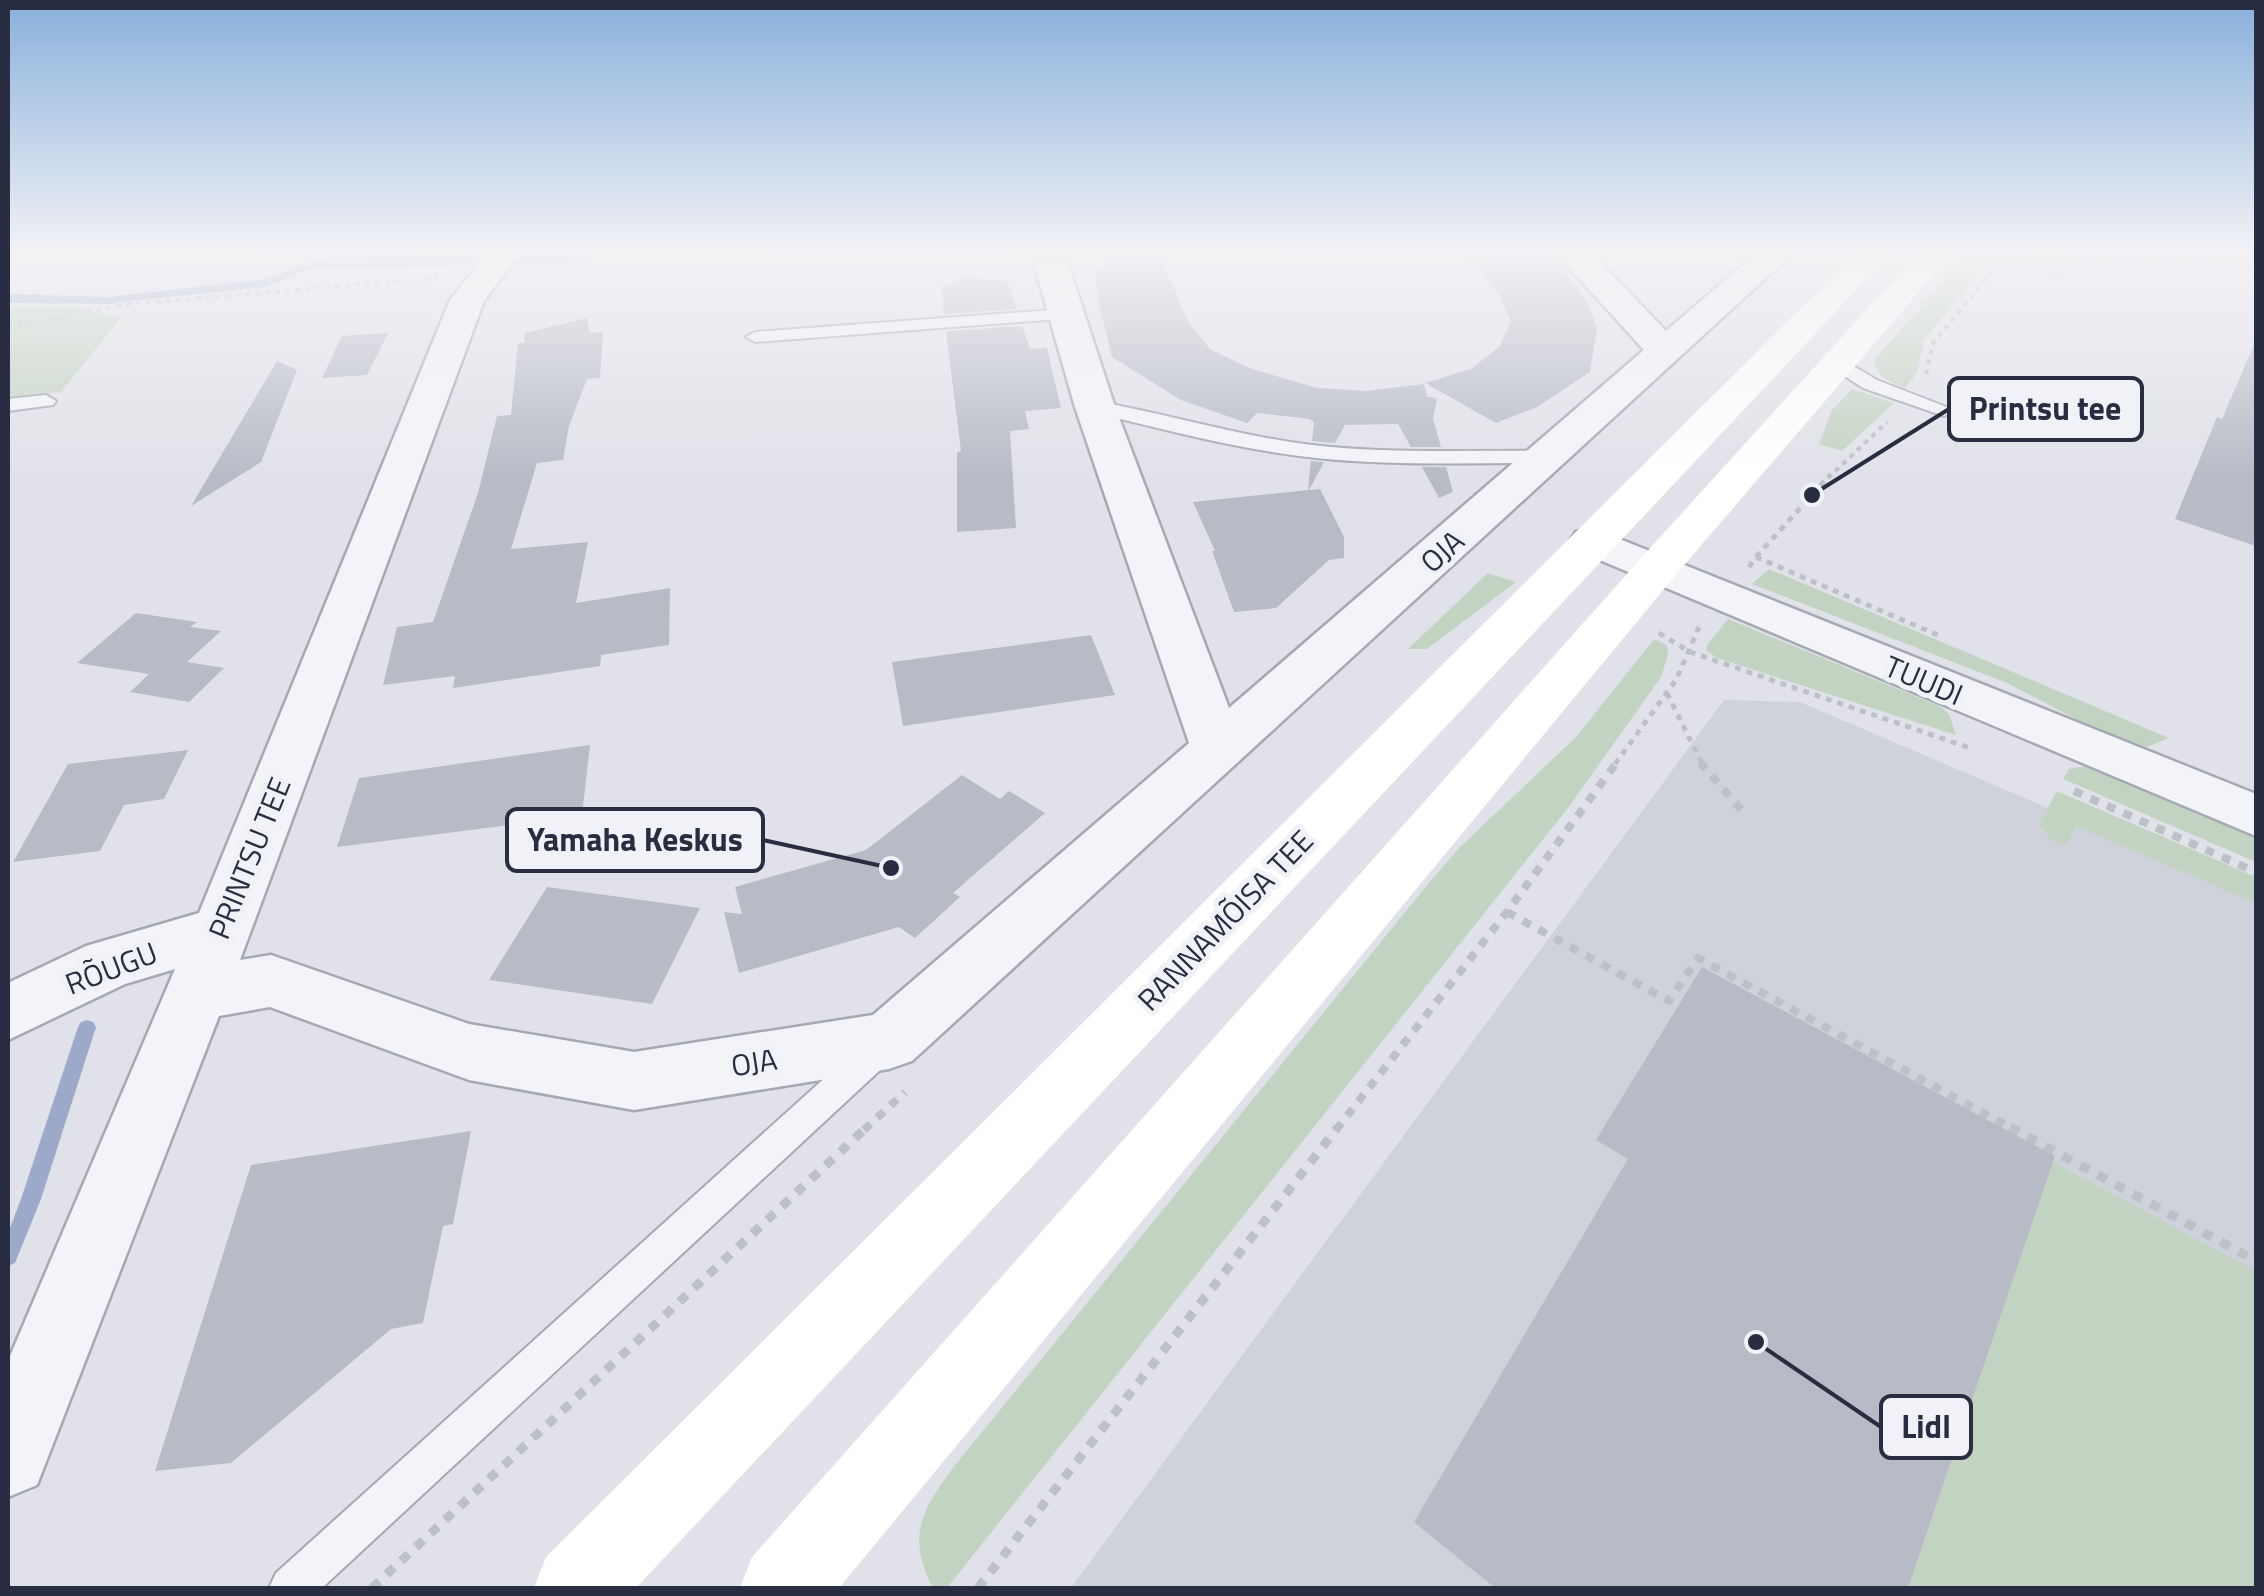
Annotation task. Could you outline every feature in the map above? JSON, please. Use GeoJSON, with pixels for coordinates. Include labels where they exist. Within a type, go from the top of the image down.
{"type":"FeatureCollection","features":[{"type":"Feature","properties":{"kind":"main road","name":"RANNAMÕISA TEE"},"geometry":{"type":"LineString","coordinates":[[576,1588],[1659,568],[1825,326]]}},
{"type":"Feature","properties":{"kind":"main road","name":"RANNAMÕISA TEE"},"geometry":{"type":"LineString","coordinates":[[783,1588],[1871,326]]}},
{"type":"Feature","properties":{"kind":"street","name":"PRINTSU TEE"},"geometry":{"type":"LineString","coordinates":[[8,1456],[196,993],[456,326]]}},
{"type":"Feature","properties":{"kind":"street"},"geometry":{"type":"LineString","coordinates":[[1070,326],[1218,749]]}},
{"type":"Feature","properties":{"kind":"street"},"geometry":{"type":"LineString","coordinates":[[1642,326],[1666,352]]}},
{"type":"Feature","properties":{"kind":"street","name":"OJA"},"geometry":{"type":"LineString","coordinates":[[196,993],[272,981],[469,1052],[634,1081],[889,1041],[1695,326]]}},
{"type":"Feature","properties":{"kind":"street","name":"TUUDI"},"geometry":{"type":"LineString","coordinates":[[1659,568],[2256,816]]}},
{"type":"Feature","properties":{"kind":"street","name":"RÕUGU"},"geometry":{"type":"LineString","coordinates":[[11,1005],[108,964],[219,932]]}},
{"type":"Feature","properties":{"kind":"lane"},"geometry":{"type":"LineString","coordinates":[[755,337],[897,326]]}},
{"type":"Feature","properties":{"kind":"lane"},"geometry":{"type":"LineString","coordinates":[[1838,363],[1870,384],[1944,410]]}},
{"type":"Feature","properties":{"kind":"lane"},"geometry":{"type":"LineString","coordinates":[[8,404],[46,401]]}},
{"type":"Feature","properties":{"kind":"lane"},"geometry":{"type":"LineString","coordinates":[[1095,407],[1158,416],[1282,448],[1421,456],[1548,457]]}},
{"type":"Feature","properties":{"kind":"lane"},"geometry":{"type":"LineString","coordinates":[[291,1588],[889,1041]]}},
{"type":"Feature","properties":{"kind":"path"},"geometry":{"type":"LineString","coordinates":[[978,1588],[1507,912],[1667,692],[1690,652],[1698,628],[1659,568],[1756,557],[1950,640]]}},
{"type":"Feature","properties":{"kind":"path"},"geometry":{"type":"LineString","coordinates":[[1690,652],[1986,754]]}},
{"type":"Feature","properties":{"kind":"path"},"geometry":{"type":"LineString","coordinates":[[1667,692],[1703,767],[1744,812]]}},
{"type":"Feature","properties":{"kind":"path"},"geometry":{"type":"LineString","coordinates":[[2068,789],[2256,872]]}},
{"type":"Feature","properties":{"kind":"path"},"geometry":{"type":"LineString","coordinates":[[1507,912],[1669,1001],[1698,958],[2256,1261]]}},
{"type":"Feature","properties":{"kind":"shaded area"},"geometry":{"type":"Polygon","coordinates":[[[1724,700],[1800,702],[2256,897],[2256,1588],[1071,1588],[1724,700]]]}},
{"type":"Feature","properties":{"kind":"green space"},"geometry":{"type":"Polygon","coordinates":[[[8,326],[114,326],[61,392],[8,398],[8,326]]]}},
{"type":"Feature","properties":{"kind":"green space"},"geometry":{"type":"Polygon","coordinates":[[[1904,326],[1935,326],[1924,340],[1917,373],[1904,389],[1884,378],[1875,359],[1904,326]]]}},
{"type":"Feature","properties":{"kind":"green space"},"geometry":{"type":"Polygon","coordinates":[[[1852,389],[1894,403],[1842,451],[1819,444],[1832,410],[1852,389]]]}},
{"type":"Feature","properties":{"kind":"green space"},"geometry":{"type":"Polygon","coordinates":[[[1769,569],[2169,738],[2147,747],[2112,738],[2007,683],[1752,584],[1769,569]]]}},
{"type":"Feature","properties":{"kind":"green space"},"geometry":{"type":"Polygon","coordinates":[[[1488,573],[1516,582],[1427,649],[1408,649],[1488,573]]]}},
{"type":"Feature","properties":{"kind":"green space"},"geometry":{"type":"Polygon","coordinates":[[[1728,619],[1939,706],[1949,714],[1956,735],[1717,658],[1707,651],[1707,645],[1728,619]]]}},
{"type":"Feature","properties":{"kind":"green space"},"geometry":{"type":"Polygon","coordinates":[[[1654,639],[1667,645],[1661,677],[1568,808],[947,1588],[933,1588],[920,1552],[919,1537],[927,1509],[956,1464],[1428,884],[1459,848],[1577,736],[1654,639]]]}},
{"type":"Feature","properties":{"kind":"green space"},"geometry":{"type":"Polygon","coordinates":[[[2087,766],[2115,773],[2256,832],[2256,862],[2063,779],[2069,769],[2087,766]]]}},
{"type":"Feature","properties":{"kind":"green space"},"geometry":{"type":"Polygon","coordinates":[[[2057,791],[2256,877],[2256,903],[2076,826],[2066,845],[2051,840],[2039,824],[2057,791]]]}},
{"type":"Feature","properties":{"kind":"green space"},"geometry":{"type":"Polygon","coordinates":[[[2053,1162],[2256,1271],[2256,1588],[1908,1588],[2053,1162]]]}},
{"type":"Feature","properties":{"kind":"building"},"geometry":{"type":"Polygon","coordinates":[[[552,326],[589,326],[590,333],[603,332],[600,378],[587,379],[569,426],[563,460],[537,463],[511,549],[588,542],[576,603],[670,588],[669,645],[601,655],[600,666],[453,688],[455,676],[383,685],[397,627],[433,622],[478,493],[497,416],[511,415],[518,343],[524,343],[525,333],[552,326]]]}},
{"type":"Feature","properties":{"kind":"building"},"geometry":{"type":"Polygon","coordinates":[[[1022,326],[1030,349],[1047,348],[1061,408],[1025,411],[1029,429],[1010,431],[1016,528],[957,532],[957,452],[961,451],[946,331],[1022,326]]]}},
{"type":"Feature","properties":{"kind":"building"},"geometry":{"type":"Polygon","coordinates":[[[1105,326],[1192,326],[1210,349],[1249,368],[1317,388],[1366,391],[1424,384],[1427,397],[1437,398],[1433,419],[1441,447],[1411,447],[1398,424],[1345,425],[1335,443],[1312,441],[1314,422],[1309,419],[1257,413],[1247,423],[1181,400],[1112,357],[1105,326]]]}},
{"type":"Feature","properties":{"kind":"building"},"geometry":{"type":"Polygon","coordinates":[[[1509,326],[1597,328],[1590,372],[1537,407],[1496,423],[1425,383],[1471,369],[1500,346],[1509,326]]]}},
{"type":"Feature","properties":{"kind":"building"},"geometry":{"type":"Polygon","coordinates":[[[388,333],[367,375],[322,378],[342,336],[388,333]]]}},
{"type":"Feature","properties":{"kind":"building"},"geometry":{"type":"Polygon","coordinates":[[[2256,340],[2256,546],[2175,519],[2217,417],[2222,419],[2256,340]]]}},
{"type":"Feature","properties":{"kind":"building"},"geometry":{"type":"Polygon","coordinates":[[[277,361],[297,370],[261,462],[191,506],[277,361]]]}},
{"type":"Feature","properties":{"kind":"building"},"geometry":{"type":"Polygon","coordinates":[[[1311,461],[1324,462],[1309,490],[1320,489],[1344,537],[1344,558],[1329,560],[1276,608],[1234,612],[1215,551],[1193,502],[1308,490],[1311,461]]]}},
{"type":"Feature","properties":{"kind":"building"},"geometry":{"type":"Polygon","coordinates":[[[1422,467],[1446,467],[1453,492],[1439,498],[1422,467]]]}},
{"type":"Feature","properties":{"kind":"building"},"geometry":{"type":"Polygon","coordinates":[[[136,613],[197,622],[190,627],[221,631],[187,662],[224,668],[189,702],[130,692],[149,674],[77,663],[136,613]]]}},
{"type":"Feature","properties":{"kind":"building"},"geometry":{"type":"Polygon","coordinates":[[[1091,635],[1115,695],[903,726],[892,662],[1091,635]]]}},
{"type":"Feature","properties":{"kind":"building"},"geometry":{"type":"Polygon","coordinates":[[[590,745],[582,816],[337,847],[359,778],[590,745]]]}},
{"type":"Feature","properties":{"kind":"building"},"geometry":{"type":"Polygon","coordinates":[[[188,750],[164,799],[124,805],[100,851],[13,862],[68,764],[188,750]]]}},
{"type":"Feature","properties":{"kind":"building"},"geometry":{"type":"Polygon","coordinates":[[[962,775],[1000,799],[1009,791],[1045,813],[953,893],[960,897],[915,938],[899,927],[739,973],[724,912],[742,914],[735,887],[866,850],[962,775]]]}},
{"type":"Feature","properties":{"kind":"building"},"geometry":{"type":"Polygon","coordinates":[[[547,887],[700,908],[652,1004],[489,980],[547,887]]]}},
{"type":"Feature","properties":{"kind":"building"},"geometry":{"type":"Polygon","coordinates":[[[1702,967],[2055,1156],[1908,1588],[1495,1588],[1414,1522],[1628,1159],[1596,1140],[1702,967]]]}},
{"type":"Feature","properties":{"kind":"building"},"geometry":{"type":"Polygon","coordinates":[[[471,1131],[453,1224],[443,1226],[423,1323],[391,1329],[231,1463],[155,1471],[251,1165],[471,1131]]]}},
{"type":"Feature","properties":{"kind":"waterway"},"geometry":{"type":"LineString","coordinates":[[8,1256],[31,1199],[87,1027]]}},
{"type":"Feature","properties":{"kind":"place","name":"Printsu tee"},"geometry":{"type":"Point","coordinates":[1812,495]}},
{"type":"Feature","properties":{"kind":"place","name":"Yamaha Keskus"},"geometry":{"type":"Point","coordinates":[891,868]}},
{"type":"Feature","properties":{"kind":"place","name":"Lidl"},"geometry":{"type":"Point","coordinates":[1756,1342]}}]}
